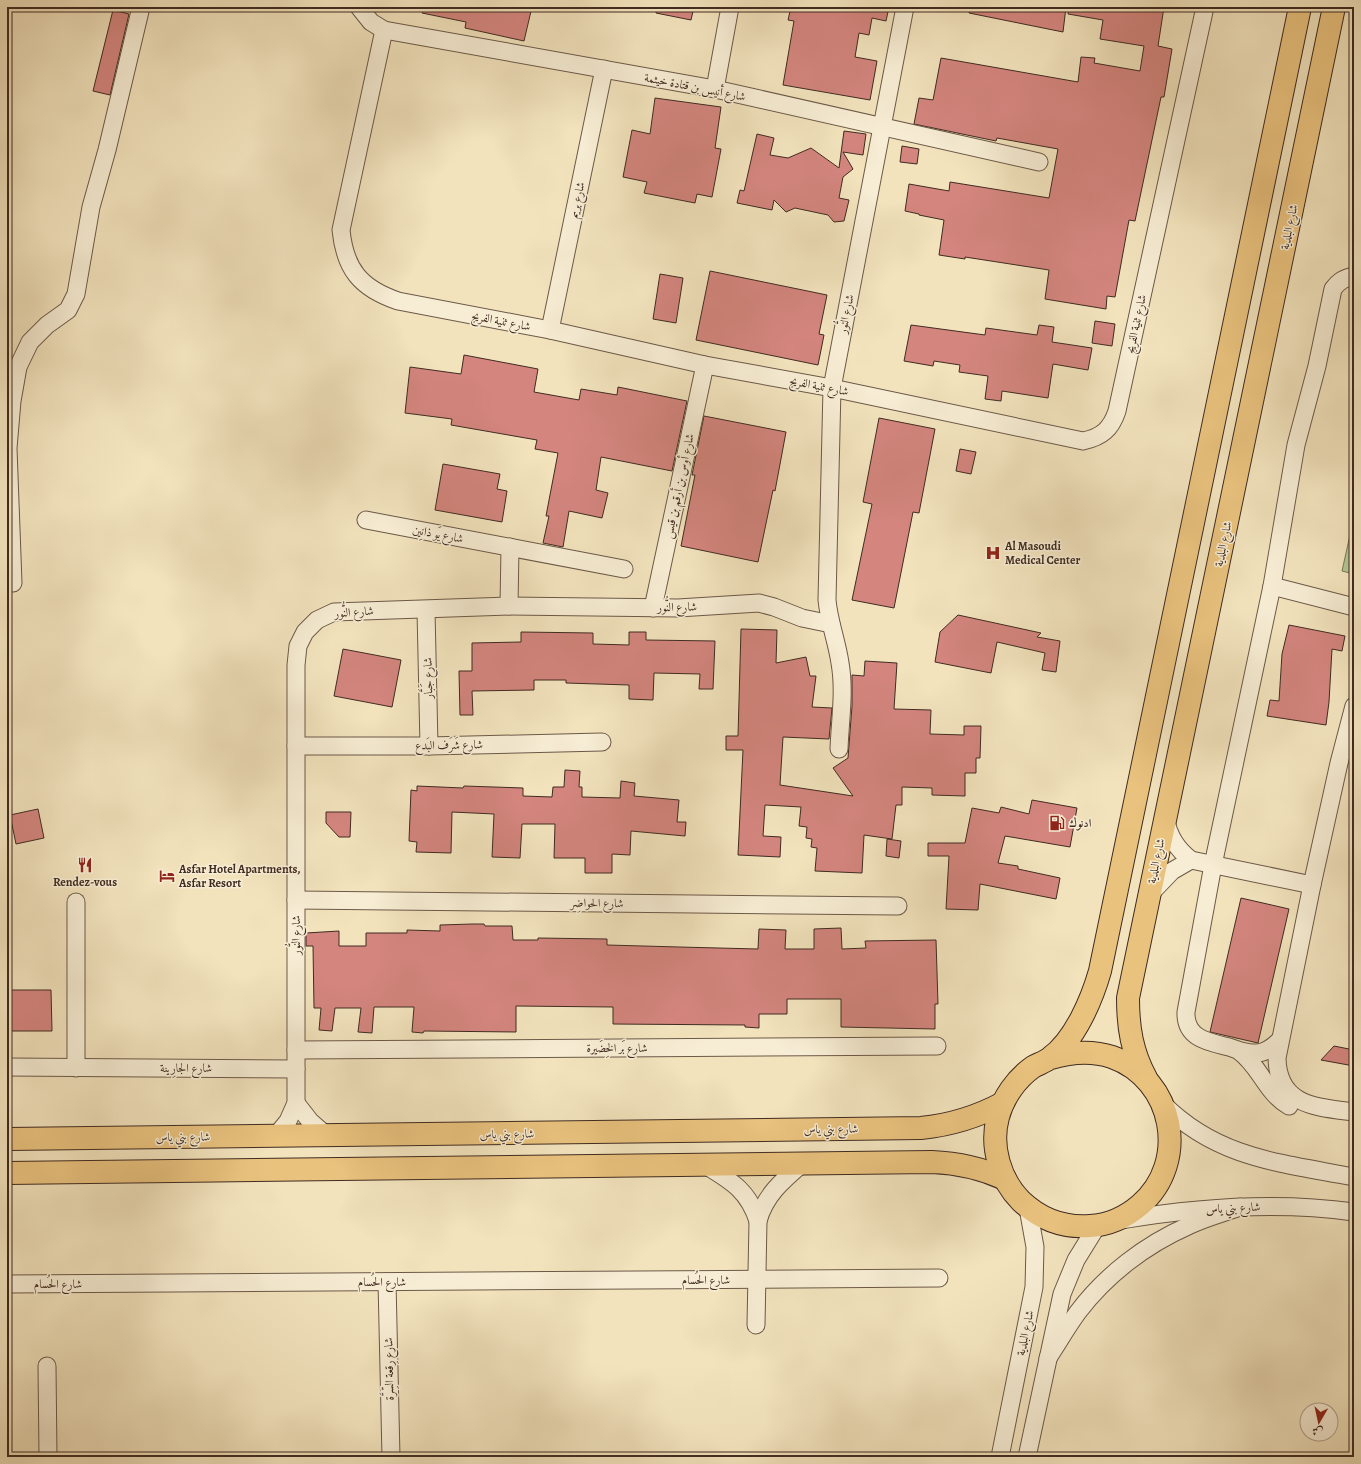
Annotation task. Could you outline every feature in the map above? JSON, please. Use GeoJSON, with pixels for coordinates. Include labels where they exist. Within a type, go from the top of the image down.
{"type":"FeatureCollection","features":[{"type":"Feature","properties":{"kind":"main road","name":"شارع البلدية"},"geometry":{"type":"LineString","coordinates":[[1146,1079],[1137,1060],[1131,1040],[1128,1020],[1128,998],[1334,7]]}},
{"type":"Feature","properties":{"kind":"main road"},"geometry":{"type":"LineString","coordinates":[[1051,1058],[1077,1027],[1087,1009],[1100,971],[1295,13]]}},
{"type":"Feature","properties":{"kind":"main road"},"geometry":{"type":"LineString","coordinates":[[1071,1053],[1098,1054],[1112,1057],[1130,1066],[1146,1079],[1156,1090],[1163,1104],[1169,1124],[1171,1144],[1165,1170],[1159,1183],[1147,1199],[1131,1213],[1105,1224],[1079,1227],[1061,1224],[1044,1218],[1028,1208],[1015,1195],[1005,1179],[997,1159],[995,1138],[998,1117],[1003,1103],[1017,1081],[1033,1067],[1051,1058],[1071,1053]]}},
{"type":"Feature","properties":{"kind":"main road","name":"شارع بني ياس"},"geometry":{"type":"LineString","coordinates":[[7,1139],[922,1128],[956,1123],[988,1111],[1003,1103]]}},
{"type":"Feature","properties":{"kind":"main road"},"geometry":{"type":"LineString","coordinates":[[7,1173],[946,1162],[976,1168],[1005,1179]]}},
{"type":"Feature","properties":{"kind":"street"},"geometry":{"type":"LineString","coordinates":[[14,583],[9,502],[8,448],[12,401],[18,367],[30,342],[47,325],[68,310],[76,294],[91,206],[107,150],[141,7]]}},
{"type":"Feature","properties":{"kind":"street","name":"شارع أنيس بن قتادة خيثمة"},"geometry":{"type":"LineString","coordinates":[[359,7],[371,22],[384,30],[715,89],[1038,162]]}},
{"type":"Feature","properties":{"kind":"street"},"geometry":{"type":"LineString","coordinates":[[715,89],[730,7]]}},
{"type":"Feature","properties":{"kind":"street","name":"شارع النُّور"},"geometry":{"type":"LineString","coordinates":[[839,749],[842,678],[827,608],[826,570],[832,388],[905,7]]}},
{"type":"Feature","properties":{"kind":"street","name":"شارع ثنية الفريج"},"geometry":{"type":"LineString","coordinates":[[384,30],[341,230],[343,249],[350,268],[363,283],[379,294],[398,301],[550,330],[705,365],[832,388],[1083,441],[1095,439],[1106,432],[1114,422],[1205,7]]}},
{"type":"Feature","properties":{"kind":"street","name":"شارع بريم"},"geometry":{"type":"LineString","coordinates":[[550,330],[604,69]]}},
{"type":"Feature","properties":{"kind":"street"},"geometry":{"type":"LineString","coordinates":[[1280,1040],[1273,1047],[1256,1054],[1239,1051],[1197,1037],[1189,1029],[1186,1018],[1213,865],[1272,586],[1296,446],[1317,366],[1333,289],[1345,278],[1354,276]]}},
{"type":"Feature","properties":{"kind":"street","name":"شارع أوس بن أرقم بن قيس"},"geometry":{"type":"LineString","coordinates":[[653,608],[705,365]]}},
{"type":"Feature","properties":{"kind":"street","name":"شارع يَو ذانِين"},"geometry":{"type":"LineString","coordinates":[[366,520],[624,569]]}},
{"type":"Feature","properties":{"kind":"street"},"geometry":{"type":"LineString","coordinates":[[509,606],[510,547]]}},
{"type":"Feature","properties":{"kind":"street"},"geometry":{"type":"LineString","coordinates":[[1272,586],[1354,607]]}},
{"type":"Feature","properties":{"kind":"street","name":"شارع النُّور"},"geometry":{"type":"LineString","coordinates":[[275,1136],[288,1121],[296,1103],[296,665],[298,646],[305,632],[317,620],[334,612],[509,606],[653,608],[759,603],[774,606],[802,618],[831,624]]}},
{"type":"Feature","properties":{"kind":"street","name":"شارع جَبَّار"},"geometry":{"type":"LineString","coordinates":[[426,610],[429,746]]}},
{"type":"Feature","properties":{"kind":"street"},"geometry":{"type":"LineString","coordinates":[[1354,706],[1339,763],[1312,885],[1280,1040],[1277,1067],[1283,1087],[1296,1099],[1306,1104],[1354,1112]]}},
{"type":"Feature","properties":{"kind":"street","name":"شارع شَرَف البَدع"},"geometry":{"type":"LineString","coordinates":[[296,746],[429,746],[602,742]]}},
{"type":"Feature","properties":{"kind":"street"},"geometry":{"type":"LineString","coordinates":[[1165,818],[1171,837],[1176,846],[1191,860],[1312,885]]}},
{"type":"Feature","properties":{"kind":"street"},"geometry":{"type":"LineString","coordinates":[[1149,894],[1172,871],[1191,860]]}},
{"type":"Feature","properties":{"kind":"street","name":"شارع الحواضِر"},"geometry":{"type":"LineString","coordinates":[[296,900],[898,906]]}},
{"type":"Feature","properties":{"kind":"street"},"geometry":{"type":"LineString","coordinates":[[76,902],[76,1068]]}},
{"type":"Feature","properties":{"kind":"street","name":"شارع بَر الخِضَيرة"},"geometry":{"type":"LineString","coordinates":[[296,1050],[937,1046]]}},
{"type":"Feature","properties":{"kind":"street"},"geometry":{"type":"LineString","coordinates":[[1239,1051],[1252,1062],[1271,1091],[1286,1104],[1300,1110],[1315,1113],[1325,1113],[1335,1110]]}},
{"type":"Feature","properties":{"kind":"street","name":"شارع الجارِينة"},"geometry":{"type":"LineString","coordinates":[[7,1067],[296,1069]]}},
{"type":"Feature","properties":{"kind":"street"},"geometry":{"type":"LineString","coordinates":[[296,1103],[310,1121],[327,1136]]}},
{"type":"Feature","properties":{"kind":"street"},"geometry":{"type":"LineString","coordinates":[[1163,1104],[1179,1120],[1199,1134],[1238,1152],[1262,1159],[1354,1177]]}},
{"type":"Feature","properties":{"kind":"street"},"geometry":{"type":"LineString","coordinates":[[758,1221],[764,1204],[775,1188],[803,1163]]}},
{"type":"Feature","properties":{"kind":"street"},"geometry":{"type":"LineString","coordinates":[[705,1165],[738,1187],[754,1208],[758,1221],[756,1325]]}},
{"type":"Feature","properties":{"kind":"street"},"geometry":{"type":"LineString","coordinates":[[1048,1358],[1078,1313],[1092,1296],[1123,1266],[1166,1237],[1189,1225],[1240,1207]]}},
{"type":"Feature","properties":{"kind":"street","name":"شارع بني ياس"},"geometry":{"type":"LineString","coordinates":[[1105,1224],[1176,1212],[1240,1207],[1304,1207],[1354,1212]]}},
{"type":"Feature","properties":{"kind":"street","name":"شارع البلدية"},"geometry":{"type":"LineString","coordinates":[[1000,1457],[1034,1287],[1035,1247],[1028,1208]]}},
{"type":"Feature","properties":{"kind":"street"},"geometry":{"type":"LineString","coordinates":[[1027,1457],[1058,1309],[1067,1279],[1086,1242],[1105,1224]]}},
{"type":"Feature","properties":{"kind":"street","name":"شارع الحُسام"},"geometry":{"type":"LineString","coordinates":[[7,1284],[939,1278]]}},
{"type":"Feature","properties":{"kind":"street","name":"شارع رِقعة السِّرَّة"},"geometry":{"type":"LineString","coordinates":[[387,1282],[391,1457]]}},
{"type":"Feature","properties":{"kind":"street"},"geometry":{"type":"LineString","coordinates":[[47,1366],[48,1457]]}},
{"type":"Feature","properties":{"kind":"green space"},"geometry":{"type":"Polygon","coordinates":[[[1354,517],[1354,574],[1342,571],[1354,517]]]}},
{"type":"Feature","properties":{"kind":"building"},"geometry":{"type":"Polygon","coordinates":[[[423,7],[532,7],[524,41],[465,28],[466,22],[422,13],[423,7]]]}},
{"type":"Feature","properties":{"kind":"building"},"geometry":{"type":"Polygon","coordinates":[[[656,7],[694,7],[691,20],[656,13],[656,7]]]}},
{"type":"Feature","properties":{"kind":"building"},"geometry":{"type":"Polygon","coordinates":[[[791,7],[889,7],[886,21],[872,18],[869,35],[859,33],[855,57],[877,61],[870,100],[783,85],[794,21],[788,20],[791,7]]]}},
{"type":"Feature","properties":{"kind":"building"},"geometry":{"type":"Polygon","coordinates":[[[970,7],[1066,7],[1063,32],[969,13],[970,7]]]}},
{"type":"Feature","properties":{"kind":"building"},"geometry":{"type":"Polygon","coordinates":[[[1069,7],[1164,7],[1158,46],[1172,49],[1164,97],[1161,97],[1135,221],[1129,220],[1115,297],[1107,296],[1106,309],[1045,299],[1049,270],[965,257],[965,259],[939,255],[944,220],[905,211],[909,184],[949,191],[950,182],[1049,198],[1058,149],[997,138],[996,141],[914,124],[919,98],[933,100],[941,58],[1078,82],[1081,57],[1095,58],[1094,63],[1140,71],[1144,46],[1100,39],[1103,20],[1068,14],[1069,7]]]}},
{"type":"Feature","properties":{"kind":"building"},"geometry":{"type":"Polygon","coordinates":[[[113,10],[129,14],[110,95],[93,91],[113,10]]]}},
{"type":"Feature","properties":{"kind":"building"},"geometry":{"type":"Polygon","coordinates":[[[655,98],[721,107],[715,148],[721,149],[712,197],[697,194],[695,203],[644,193],[647,182],[623,177],[632,130],[650,134],[655,98]]]}},
{"type":"Feature","properties":{"kind":"building"},"geometry":{"type":"Polygon","coordinates":[[[844,131],[866,134],[863,155],[843,152],[853,169],[843,177],[839,198],[849,200],[844,221],[834,222],[828,215],[795,208],[786,212],[774,200],[772,210],[737,203],[740,190],[744,191],[757,134],[774,138],[770,155],[788,158],[811,148],[839,168],[844,131]]]}},
{"type":"Feature","properties":{"kind":"building"},"geometry":{"type":"Polygon","coordinates":[[[902,146],[919,149],[917,164],[900,162],[902,146]]]}},
{"type":"Feature","properties":{"kind":"building"},"geometry":{"type":"Polygon","coordinates":[[[710,271],[827,295],[819,334],[824,335],[818,365],[696,340],[710,271]]]}},
{"type":"Feature","properties":{"kind":"building"},"geometry":{"type":"Polygon","coordinates":[[[660,274],[683,278],[676,323],[653,319],[660,274]]]}},
{"type":"Feature","properties":{"kind":"building"},"geometry":{"type":"Polygon","coordinates":[[[1095,321],[1115,324],[1112,346],[1092,343],[1095,321]]]}},
{"type":"Feature","properties":{"kind":"building"},"geometry":{"type":"Polygon","coordinates":[[[911,325],[985,335],[986,328],[1037,335],[1039,325],[1054,327],[1052,342],[1092,348],[1088,370],[1053,364],[1048,398],[1002,391],[1001,401],[985,399],[988,376],[959,372],[960,365],[934,361],[933,366],[904,361],[911,325]]]}},
{"type":"Feature","properties":{"kind":"building"},"geometry":{"type":"Polygon","coordinates":[[[464,355],[538,369],[534,392],[579,400],[581,389],[617,395],[618,387],[687,401],[672,471],[601,457],[596,490],[608,493],[602,518],[569,511],[563,547],[543,543],[549,516],[546,516],[558,453],[535,449],[537,440],[451,425],[452,419],[405,413],[410,367],[461,374],[464,355]]]}},
{"type":"Feature","properties":{"kind":"building"},"geometry":{"type":"Polygon","coordinates":[[[704,416],[786,432],[775,491],[773,490],[758,562],[681,546],[695,475],[692,475],[704,416]]]}},
{"type":"Feature","properties":{"kind":"building"},"geometry":{"type":"Polygon","coordinates":[[[879,418],[935,429],[919,513],[913,512],[894,608],[852,600],[872,504],[863,502],[879,418]]]}},
{"type":"Feature","properties":{"kind":"building"},"geometry":{"type":"Polygon","coordinates":[[[960,449],[976,452],[971,474],[956,471],[960,449]]]}},
{"type":"Feature","properties":{"kind":"building"},"geometry":{"type":"Polygon","coordinates":[[[443,464],[500,474],[497,489],[507,491],[502,522],[435,510],[443,464]]]}},
{"type":"Feature","properties":{"kind":"building"},"geometry":{"type":"Polygon","coordinates":[[[958,615],[1041,633],[1037,637],[1060,641],[1056,672],[1042,670],[1045,653],[997,642],[991,673],[935,662],[940,632],[958,615]]]}},
{"type":"Feature","properties":{"kind":"building"},"geometry":{"type":"Polygon","coordinates":[[[1289,625],[1345,636],[1342,651],[1332,649],[1326,725],[1267,716],[1270,700],[1279,701],[1282,654],[1289,625]]]}},
{"type":"Feature","properties":{"kind":"building"},"geometry":{"type":"Polygon","coordinates":[[[741,629],[777,630],[776,663],[806,657],[810,676],[816,676],[812,707],[832,708],[829,739],[783,737],[780,785],[853,796],[833,768],[848,758],[852,706],[852,675],[864,676],[865,661],[897,663],[894,709],[931,710],[930,734],[964,735],[964,726],[981,726],[980,758],[976,758],[976,773],[965,773],[965,796],[932,795],[932,788],[902,787],[902,805],[896,805],[892,839],[864,835],[862,873],[815,871],[817,848],[811,847],[812,839],[806,838],[807,827],[799,826],[801,807],[765,805],[763,836],[781,837],[780,857],[738,855],[743,750],[726,750],[726,736],[738,736],[741,629]]]}},
{"type":"Feature","properties":{"kind":"building"},"geometry":{"type":"Polygon","coordinates":[[[521,632],[593,633],[593,644],[629,645],[629,632],[646,632],[646,640],[715,641],[713,689],[699,689],[700,674],[654,673],[653,700],[629,699],[629,685],[566,683],[566,680],[534,680],[534,690],[472,691],[473,715],[460,715],[459,671],[472,671],[472,643],[521,642],[521,632]]]}},
{"type":"Feature","properties":{"kind":"building"},"geometry":{"type":"Polygon","coordinates":[[[343,649],[401,660],[392,707],[334,696],[343,649]]]}},
{"type":"Feature","properties":{"kind":"building"},"geometry":{"type":"Polygon","coordinates":[[[565,770],[580,771],[579,787],[582,787],[582,797],[620,798],[621,781],[635,783],[634,796],[679,800],[677,822],[686,822],[685,836],[631,831],[630,855],[612,854],[612,873],[585,873],[585,858],[554,858],[555,824],[522,824],[520,858],[492,857],[494,814],[452,812],[451,853],[416,852],[417,842],[409,841],[411,790],[417,791],[417,786],[523,788],[523,796],[552,797],[553,787],[564,787],[565,770]]]}},
{"type":"Feature","properties":{"kind":"building"},"geometry":{"type":"Polygon","coordinates":[[[1032,800],[1077,808],[1070,847],[1005,836],[998,863],[1018,866],[1018,869],[1060,878],[1056,899],[980,884],[978,910],[946,909],[949,856],[928,856],[928,843],[965,843],[972,808],[999,813],[1001,807],[1029,814],[1032,800]]]}},
{"type":"Feature","properties":{"kind":"building"},"geometry":{"type":"Polygon","coordinates":[[[38,809],[44,838],[16,844],[10,815],[38,809]]]}},
{"type":"Feature","properties":{"kind":"building"},"geometry":{"type":"Polygon","coordinates":[[[326,812],[351,812],[350,837],[339,837],[326,823],[326,812]]]}},
{"type":"Feature","properties":{"kind":"building"},"geometry":{"type":"Polygon","coordinates":[[[887,839],[901,841],[899,858],[886,856],[887,839]]]}},
{"type":"Feature","properties":{"kind":"building"},"geometry":{"type":"Polygon","coordinates":[[[1241,898],[1289,909],[1258,1043],[1210,1032],[1241,898]]]}},
{"type":"Feature","properties":{"kind":"building"},"geometry":{"type":"Polygon","coordinates":[[[484,924],[485,926],[512,926],[513,940],[538,940],[538,938],[607,939],[607,945],[758,949],[759,929],[786,930],[785,949],[814,949],[814,929],[841,928],[842,949],[866,948],[865,941],[936,940],[938,1004],[935,1004],[935,1029],[841,1027],[841,999],[787,999],[787,1014],[759,1014],[759,1028],[745,1027],[745,1025],[613,1024],[613,1007],[516,1006],[516,1032],[412,1032],[414,1007],[374,1007],[372,1033],[358,1032],[361,1008],[335,1008],[332,1031],[319,1030],[321,1008],[314,1008],[313,946],[306,946],[306,933],[339,931],[339,946],[366,946],[366,933],[407,933],[407,930],[440,931],[440,925],[484,924]]]}},
{"type":"Feature","properties":{"kind":"building"},"geometry":{"type":"Polygon","coordinates":[[[7,990],[51,990],[52,1031],[7,1031],[7,990]]]}},
{"type":"Feature","properties":{"kind":"building"},"geometry":{"type":"Polygon","coordinates":[[[1334,1046],[1354,1050],[1354,1066],[1321,1060],[1334,1046]]]}},
{"type":"Feature","properties":{"kind":"place","name":"Al Masoudi Medical Center"},"geometry":{"type":"Point","coordinates":[993,553]}},
{"type":"Feature","properties":{"kind":"place","name":"ادنوك"},"geometry":{"type":"Point","coordinates":[1057,823]}},
{"type":"Feature","properties":{"kind":"place","name":"Rendez-vous"},"geometry":{"type":"Point","coordinates":[85,865]}},
{"type":"Feature","properties":{"kind":"place","name":"Asfar Hotel Apartments, Asfar Resort"},"geometry":{"type":"Point","coordinates":[167,876]}}]}
